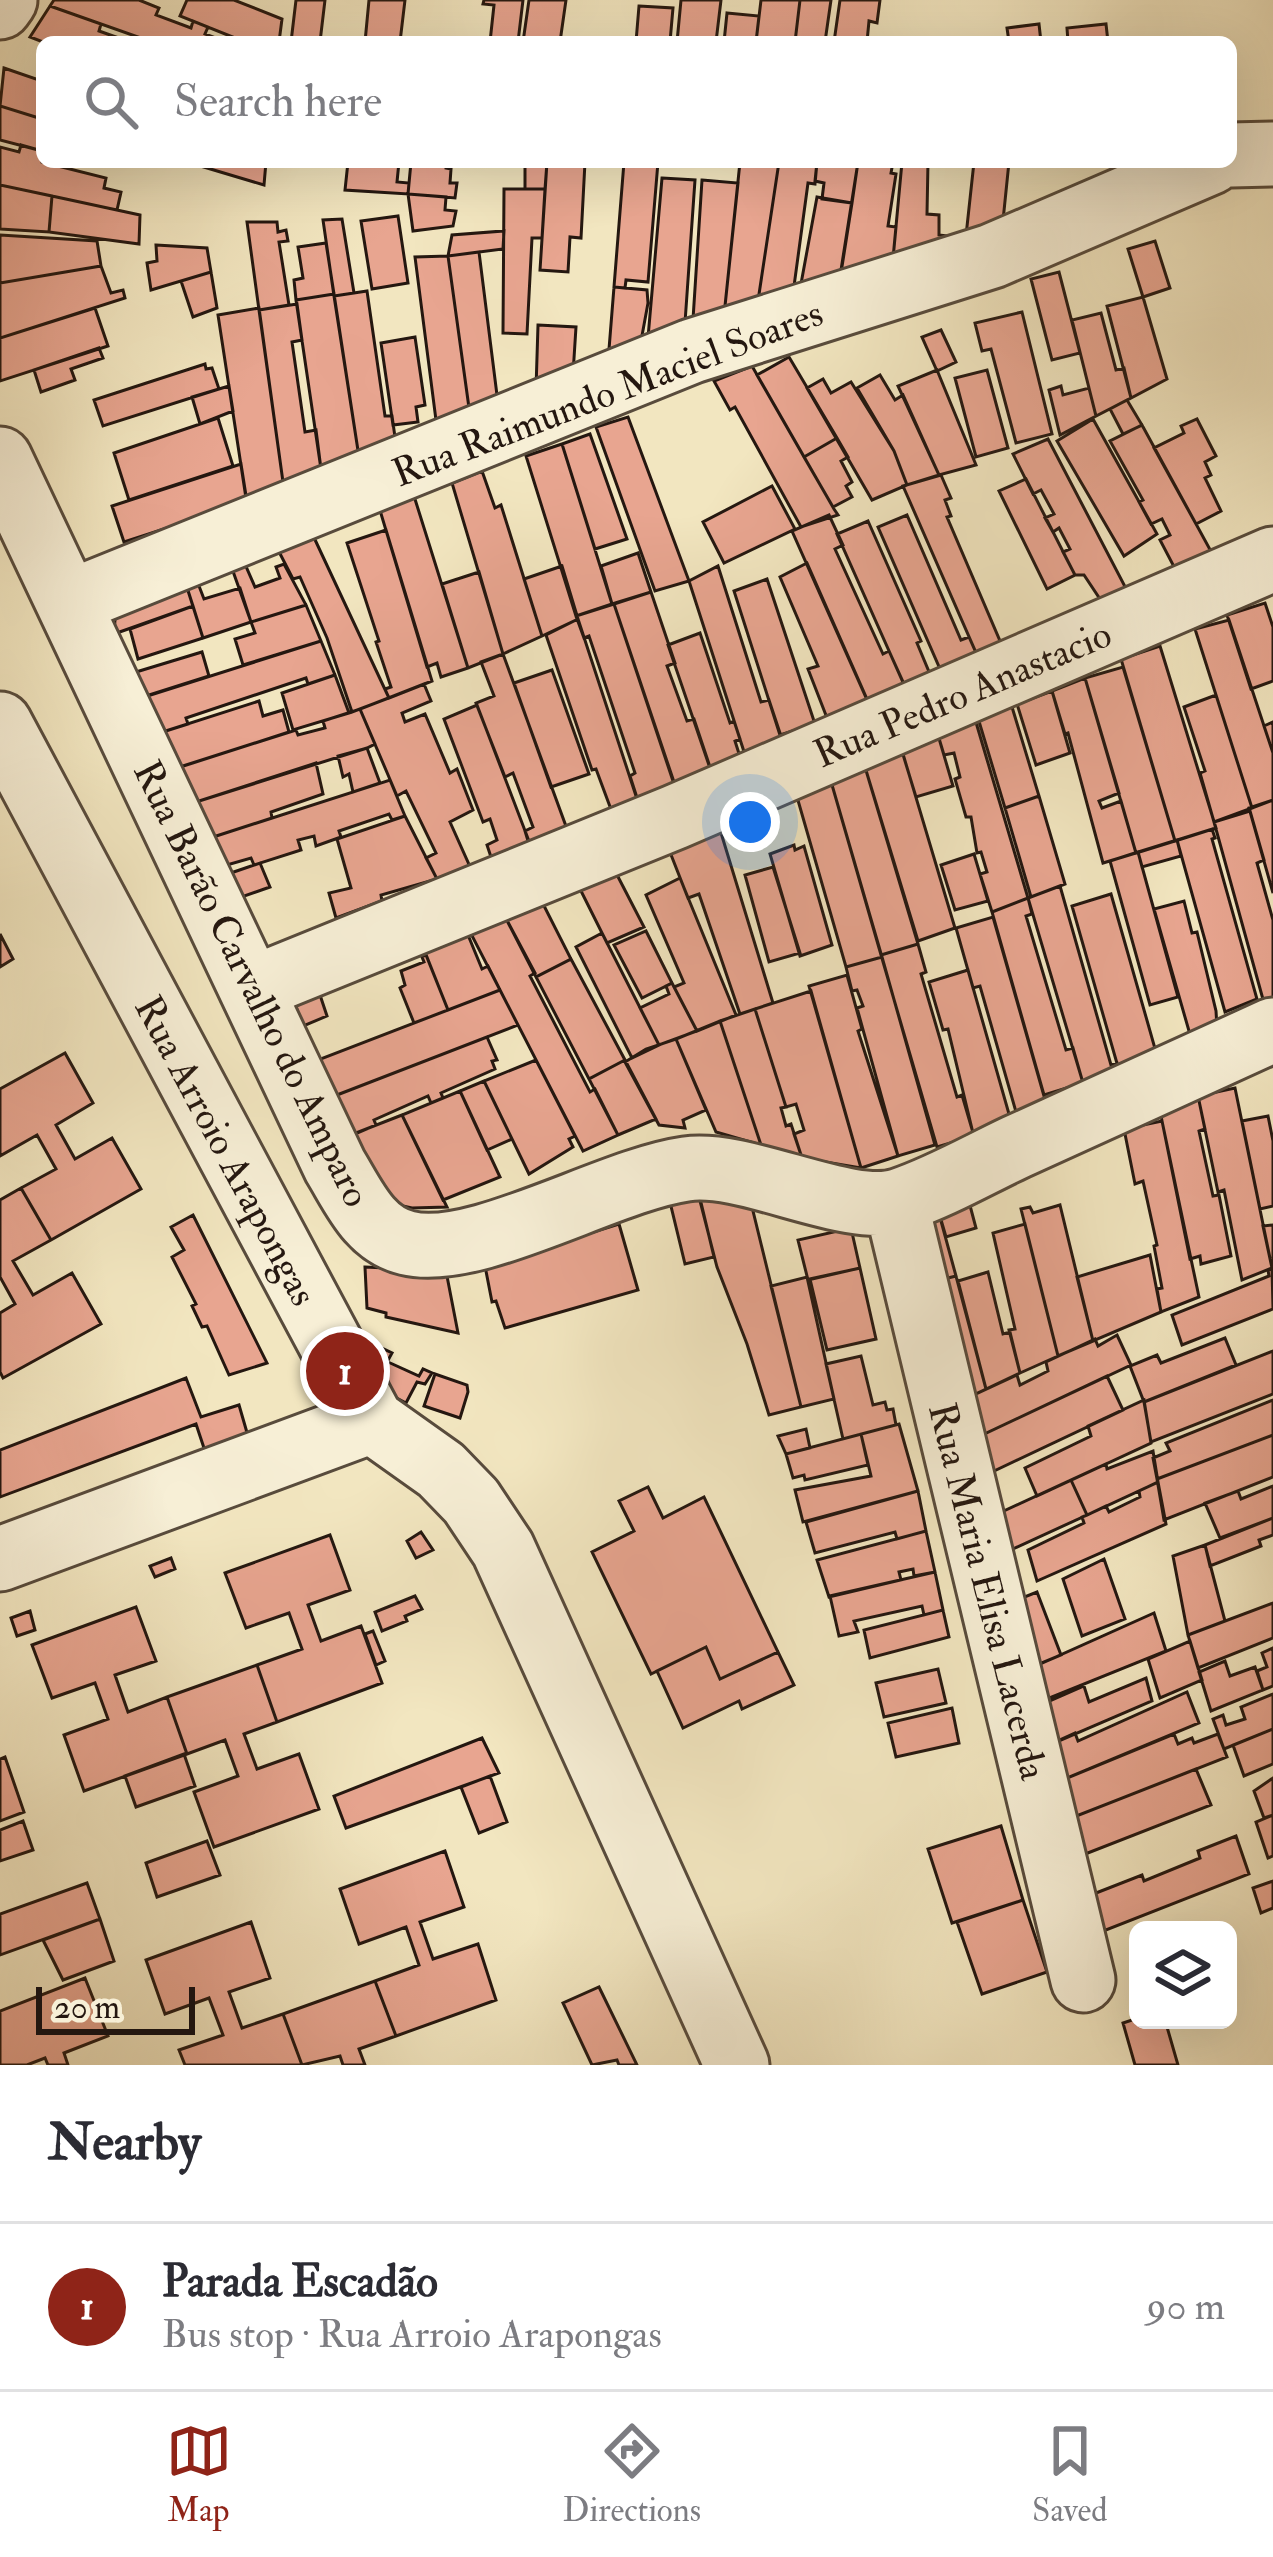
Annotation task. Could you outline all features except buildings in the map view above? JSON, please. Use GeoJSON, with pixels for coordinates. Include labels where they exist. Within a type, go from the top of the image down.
{"type":"FeatureCollection","features":[{"type":"Feature","properties":{"kind":"street"},"geometry":{"type":"LineString","coordinates":[[1237,155],[1273,154]]}},
{"type":"Feature","properties":{"kind":"street","name":"Rua Raimundo Maciel Soares"},"geometry":{"type":"LineString","coordinates":[[70,602],[692,351],[992,256],[1197,168]]}},
{"type":"Feature","properties":{"kind":"street","name":"Rua Barão Carvalho do Amparo"},"geometry":{"type":"LineString","coordinates":[[0,459],[335,1166],[368,1220],[391,1238],[410,1244],[473,1240],[638,1179],[690,1168],[723,1169],[810,1191],[896,1202]]}},
{"type":"Feature","properties":{"kind":"street","name":"Rua Pedro Anastacio"},"geometry":{"type":"LineString","coordinates":[[251,988],[675,817],[1273,559]]}},
{"type":"Feature","properties":{"kind":"street","name":"Rua Arroio Arapongas"},"geometry":{"type":"LineString","coordinates":[[0,724],[372,1421],[441,1470],[471,1501],[503,1549],[737,2065]]}},
{"type":"Feature","properties":{"kind":"street"},"geometry":{"type":"LineString","coordinates":[[896,1202],[1273,1030]]}},
{"type":"Feature","properties":{"kind":"street","name":"Rua Maria Elisa Lacerda"},"geometry":{"type":"LineString","coordinates":[[896,1202],[1083,1980]]}},
{"type":"Feature","properties":{"kind":"street"},"geometry":{"type":"LineString","coordinates":[[0,1559],[372,1421]]}},
{"type":"Feature","properties":{"kind":"place","name":"Parada Escadão"},"geometry":{"type":"Point","coordinates":[345,1371]}}]}
